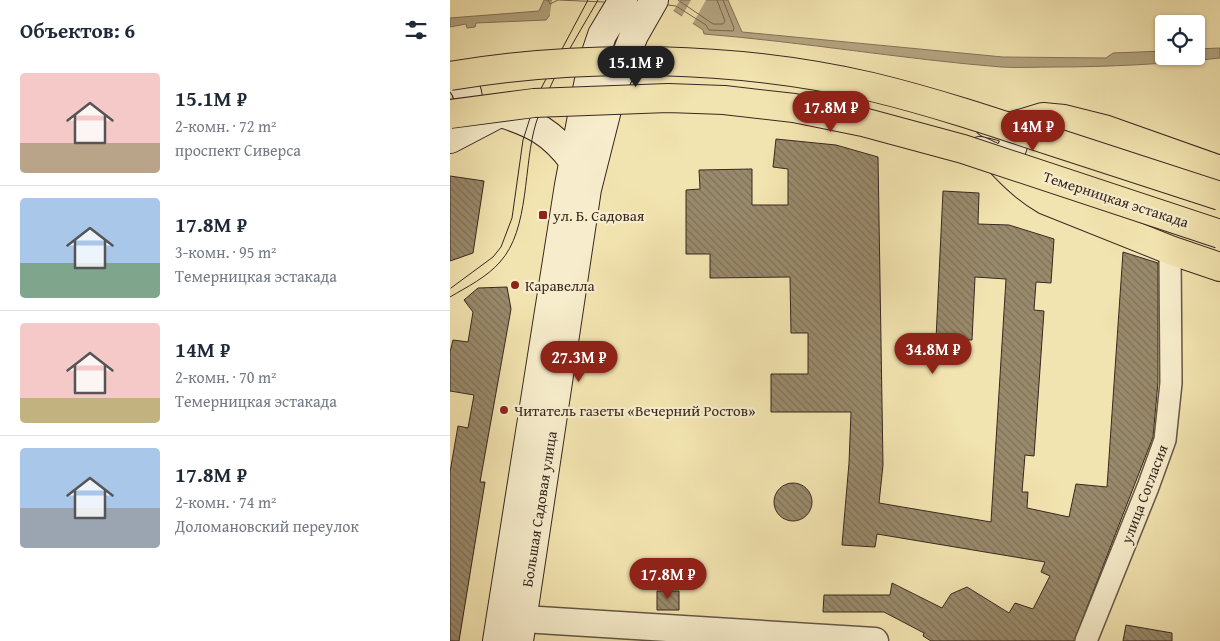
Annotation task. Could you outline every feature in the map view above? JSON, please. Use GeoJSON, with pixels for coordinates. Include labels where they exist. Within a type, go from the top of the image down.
{"type":"FeatureCollection","features":[{"type":"Feature","properties":{"kind":"main road"},"geometry":{"type":"LineString","coordinates":[[598,94],[592,65],[602,35],[623,0]]}},
{"type":"Feature","properties":{"kind":"main road"},"geometry":{"type":"LineString","coordinates":[[598,94],[622,66],[634,35],[654,0]]}},
{"type":"Feature","properties":{"kind":"main road"},"geometry":{"type":"LineString","coordinates":[[452,77],[529,65],[625,62],[724,64],[800,74],[872,87],[975,115],[1220,196]]}},
{"type":"Feature","properties":{"kind":"main road"},"geometry":{"type":"LineString","coordinates":[[452,77],[529,68],[592,65],[722,69],[800,79],[870,92],[1006,128],[1012,133],[1014,140],[1012,149],[1006,157],[997,159]]}},
{"type":"Feature","properties":{"kind":"main road"},"geometry":{"type":"LineString","coordinates":[[452,77],[464,84],[469,105],[465,118],[452,130]]}},
{"type":"Feature","properties":{"kind":"main road"},"geometry":{"type":"LineString","coordinates":[[452,130],[501,113],[532,97],[598,94],[723,96],[795,104],[864,118],[964,145],[997,159],[1018,181],[1045,200],[1170,250],[1220,267]]}},
{"type":"Feature","properties":{"kind":"main road","name":"Большая Садовая улица"},"geometry":{"type":"LineString","coordinates":[[521,630],[587,189],[598,140],[598,94]]}},
{"type":"Feature","properties":{"kind":"main road","name":"Большая Садовая улица"},"geometry":{"type":"LineString","coordinates":[[497,641],[573,160],[598,94]]}},
{"type":"Feature","properties":{"kind":"main road","name":"Темерницкая эстакада"},"geometry":{"type":"LineString","coordinates":[[452,130],[534,103],[668,98],[724,100],[794,108],[863,122],[963,149],[1220,234]]}},
{"type":"Feature","properties":{"kind":"main road"},"geometry":{"type":"LineString","coordinates":[[501,113],[526,120],[542,130],[563,148],[573,160]]}},
{"type":"Feature","properties":{"kind":"main road"},"geometry":{"type":"LineString","coordinates":[[1006,128],[1043,117],[1064,119],[1104,129],[1220,170]]}},
{"type":"Feature","properties":{"kind":"street","name":"улица Согласия"},"geometry":{"type":"LineString","coordinates":[[1086,641],[1165,440],[1171,383],[1170,250]]}},
{"type":"Feature","properties":{"kind":"street"},"geometry":{"type":"LineString","coordinates":[[521,630],[876,641]]}},
{"type":"Feature","properties":{"kind":"water"},"geometry":{"type":"Polygon","coordinates":[[[544,0],[728,0],[742,32],[1003,57],[1106,58],[1113,53],[1155,51],[1155,63],[1117,66],[1001,67],[927,60],[778,41],[704,34],[703,30],[673,10],[558,5],[546,20],[476,23],[475,27],[467,28],[466,24],[450,27],[450,18],[539,11],[544,0]]]}},
{"type":"Feature","properties":{"kind":"water"},"geometry":{"type":"Polygon","coordinates":[[[1220,48],[1220,58],[1205,59],[1205,49],[1220,48]]]}},
{"type":"Feature","properties":{"kind":"pier"},"geometry":{"type":"Polygon","coordinates":[[[552,0],[680,0],[672,13],[559,8],[549,21],[552,0]]]}},
{"type":"Feature","properties":{"kind":"pier"},"geometry":{"type":"Polygon","coordinates":[[[691,0],[706,0],[692,25],[681,18],[691,0]]]}},
{"type":"Feature","properties":{"kind":"building"},"geometry":{"type":"Polygon","coordinates":[[[776,139],[836,145],[878,157],[883,465],[879,503],[991,522],[1006,279],[975,277],[972,340],[936,339],[943,191],[979,193],[978,224],[1009,225],[1054,239],[1051,283],[1036,282],[1034,310],[1044,311],[1034,456],[1025,455],[1022,492],[1028,492],[1027,508],[1069,517],[1076,484],[1107,487],[1123,252],[1158,263],[1158,382],[1153,437],[1074,641],[931,641],[923,636],[924,633],[884,612],[823,612],[824,595],[890,595],[892,583],[942,608],[951,594],[967,587],[1009,613],[1015,603],[1033,609],[1050,576],[1041,572],[1045,562],[877,534],[875,547],[842,545],[851,412],[771,412],[771,374],[808,374],[808,333],[791,333],[790,277],[710,278],[710,254],[686,254],[686,190],[700,189],[699,170],[752,169],[752,205],[788,205],[788,169],[773,167],[776,139]]]}},
{"type":"Feature","properties":{"kind":"building"},"geometry":{"type":"Polygon","coordinates":[[[450,176],[484,181],[473,253],[450,261],[450,176]]]}},
{"type":"Feature","properties":{"kind":"building"},"geometry":{"type":"Polygon","coordinates":[[[507,287],[511,309],[480,482],[485,482],[459,641],[450,641],[450,472],[458,426],[468,428],[474,395],[450,391],[450,352],[453,340],[468,342],[473,312],[464,300],[478,288],[507,287]]]}},
{"type":"Feature","properties":{"kind":"building"},"geometry":{"type":"Polygon","coordinates":[[[793,483],[807,488],[812,502],[807,516],[793,521],[779,516],[774,502],[779,488],[793,483]]]}},
{"type":"Feature","properties":{"kind":"building"},"geometry":{"type":"Polygon","coordinates":[[[657,591],[679,591],[679,610],[657,610],[657,591]]]}},
{"type":"Feature","properties":{"kind":"building"},"geometry":{"type":"Polygon","coordinates":[[[1126,625],[1172,633],[1172,641],[1123,641],[1126,625]]]}},
{"type":"Feature","properties":{"kind":"tram line"},"geometry":{"type":"LineString","coordinates":[[451,288],[493,257],[501,247],[512,218],[523,140],[537,96],[588,0]]}},
{"type":"Feature","properties":{"kind":"tram line"},"geometry":{"type":"LineString","coordinates":[[450,297],[489,272],[500,262],[510,248],[521,215],[536,123],[548,91],[598,0]]}},
{"type":"Feature","properties":{"kind":"place","name":"ул. Б. Садовая"},"geometry":{"type":"Point","coordinates":[543,215]}},
{"type":"Feature","properties":{"kind":"place","name":"Каравелла"},"geometry":{"type":"Point","coordinates":[515,285]}},
{"type":"Feature","properties":{"kind":"place","name":"Читатель газеты «Вечерний Ростов»"},"geometry":{"type":"Point","coordinates":[504,410]}}]}
